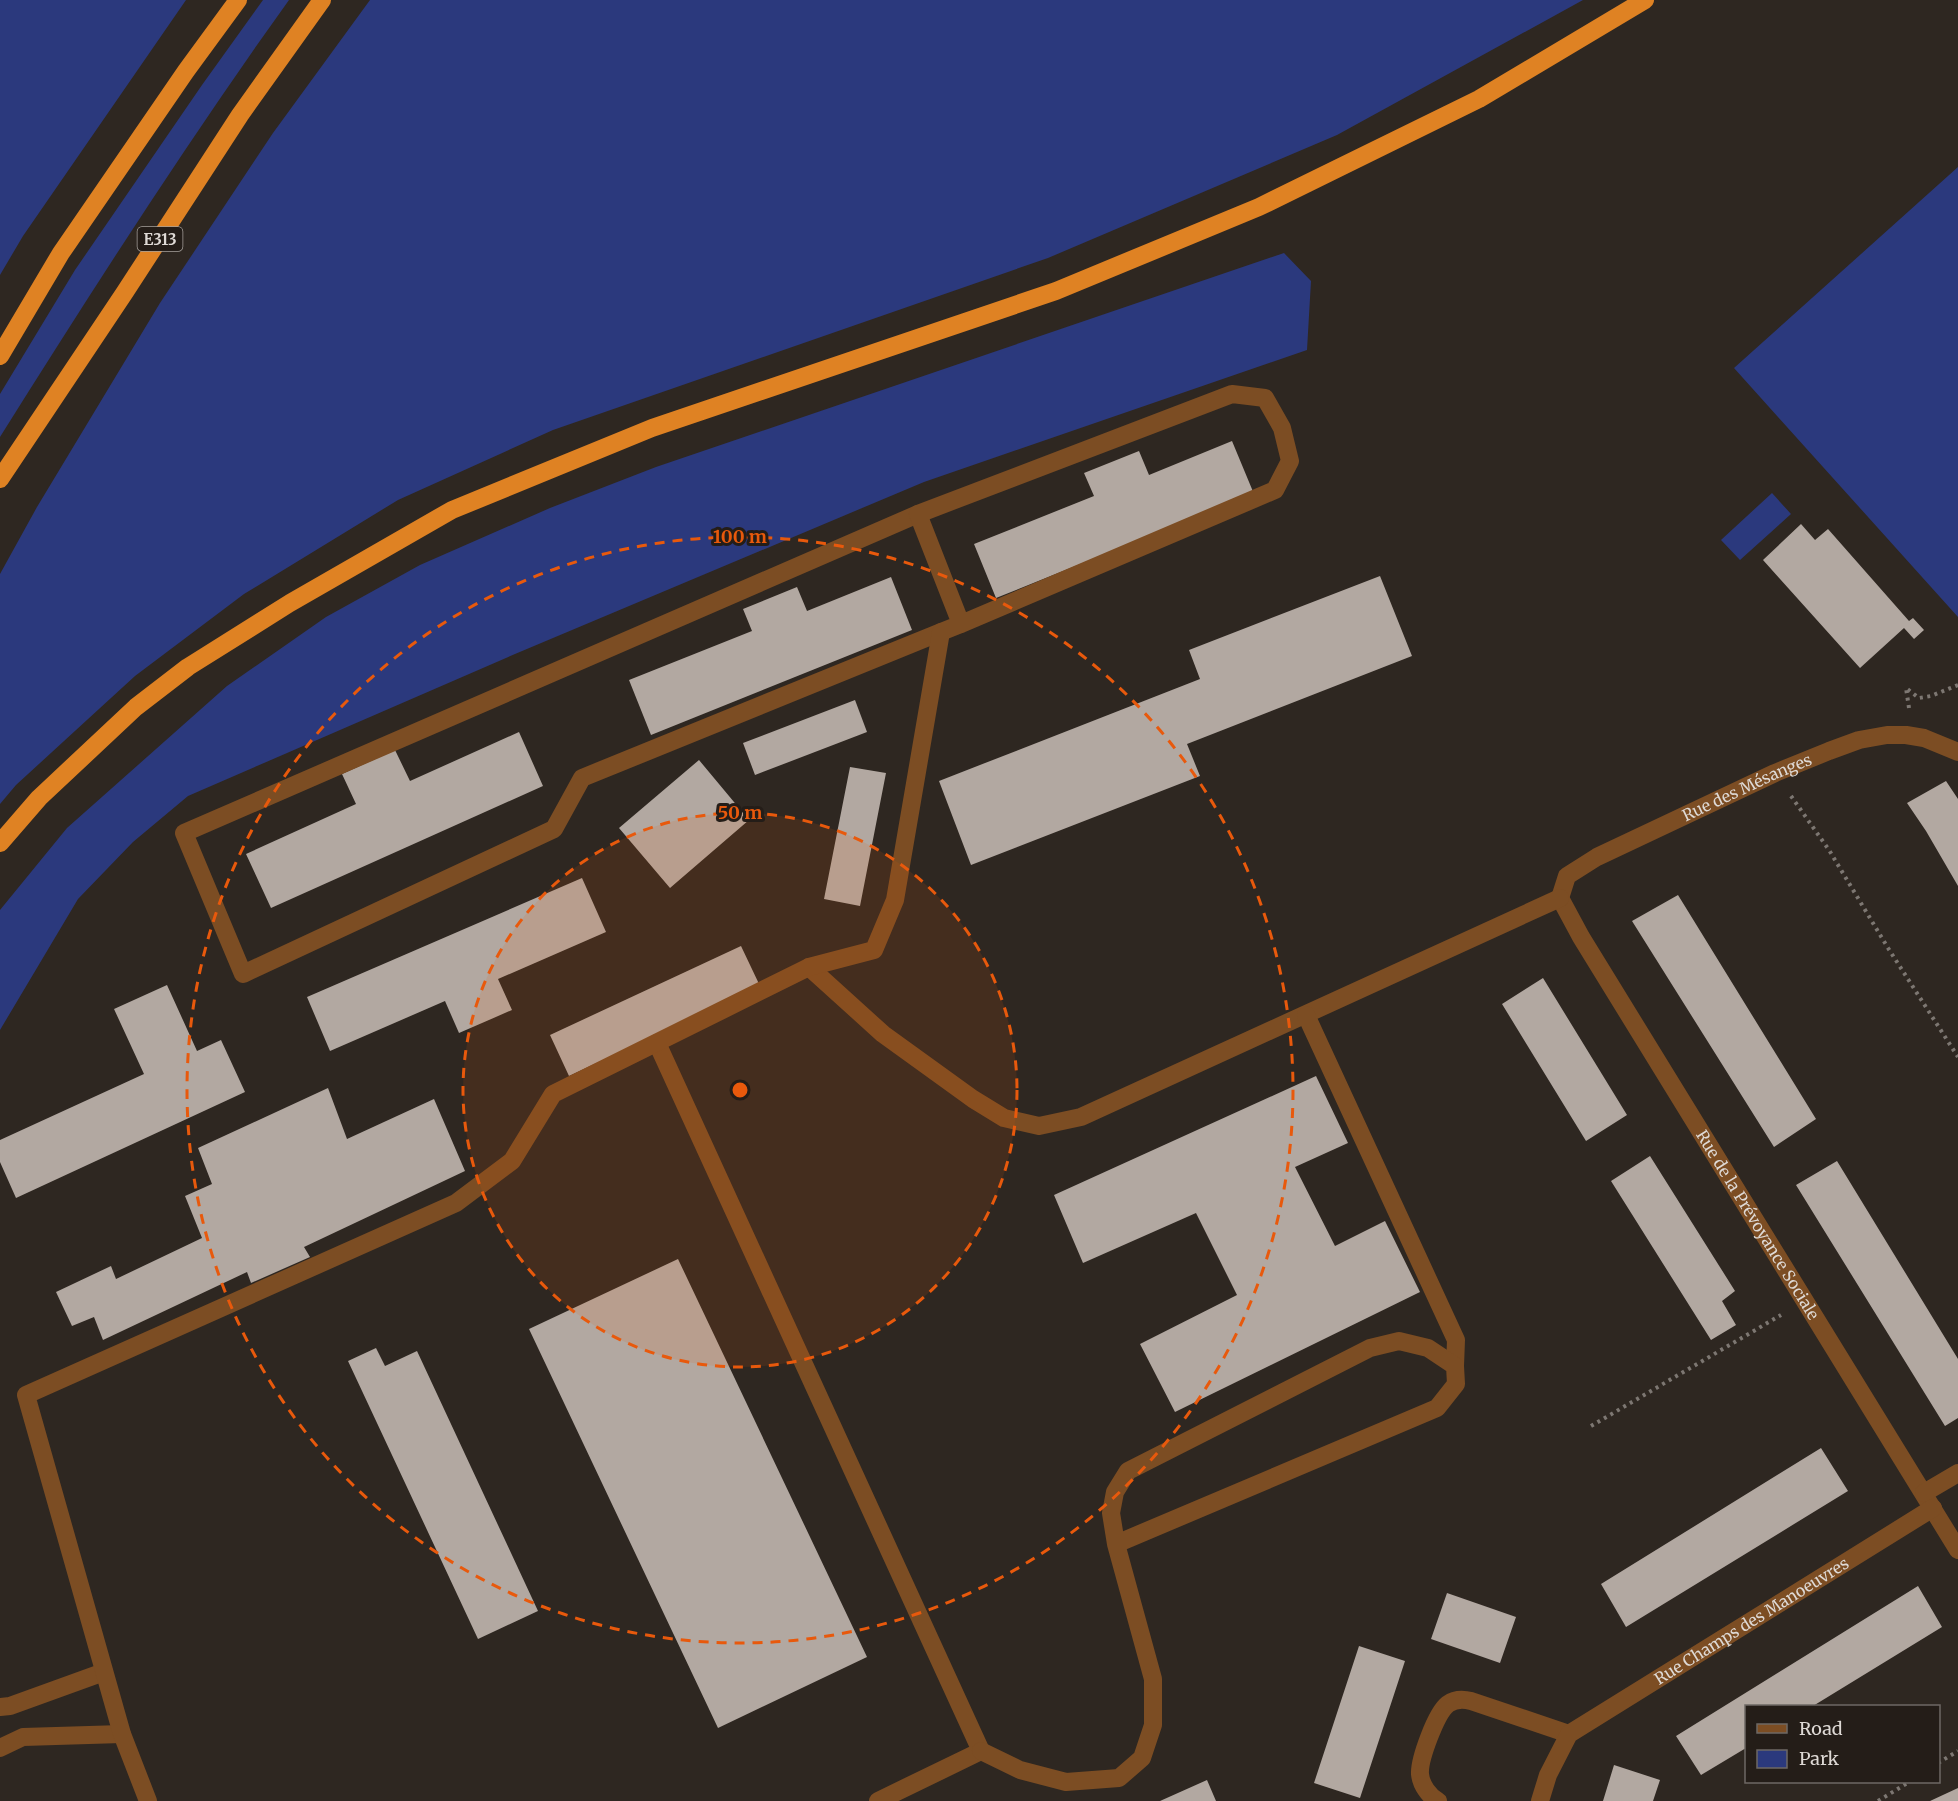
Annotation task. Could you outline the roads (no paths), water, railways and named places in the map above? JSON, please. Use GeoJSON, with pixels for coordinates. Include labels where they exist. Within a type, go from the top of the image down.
{"type":"FeatureCollection","features":[{"type":"Feature","properties":{"kind":"highway"},"geometry":{"type":"LineString","coordinates":[[0,356],[62,253],[186,71],[238,0]]}},
{"type":"Feature","properties":{"kind":"highway","name":"E313"},"geometry":{"type":"LineString","coordinates":[[0,479],[240,115],[322,0]]}},
{"type":"Feature","properties":{"kind":"highway"},"geometry":{"type":"LineString","coordinates":[[0,843],[39,798],[136,707],[188,667],[290,603],[452,510],[652,428],[1056,291],[1259,207],[1479,99],[1645,0]]}},
{"type":"Feature","properties":{"kind":"street"},"geometry":{"type":"LineString","coordinates":[[1232,394],[1265,398],[1282,428],[1290,461],[1275,490],[961,624],[582,778],[554,829],[243,974],[184,833],[918,514],[1232,394]]}},
{"type":"Feature","properties":{"kind":"street"},"geometry":{"type":"LineString","coordinates":[[918,514],[961,624]]}},
{"type":"Feature","properties":{"kind":"street"},"geometry":{"type":"LineString","coordinates":[[148,1801],[122,1734],[26,1395],[456,1203],[512,1161],[553,1094],[809,968],[874,950],[895,900],[941,632]]}},
{"type":"Feature","properties":{"kind":"street","name":"Rue des Mésanges"},"geometry":{"type":"LineString","coordinates":[[1560,898],[1567,876],[1579,867],[1801,762],[1859,740],[1887,735],[1906,735],[1924,738],[1958,752]]}},
{"type":"Feature","properties":{"kind":"street"},"geometry":{"type":"LineString","coordinates":[[809,968],[883,1034],[973,1099],[1004,1118],[1039,1126],[1081,1118],[1560,898]]}},
{"type":"Feature","properties":{"kind":"street","name":"Rue de la Prévoyance Sociale"},"geometry":{"type":"LineString","coordinates":[[1560,898],[1581,937],[1958,1550]]}},
{"type":"Feature","properties":{"kind":"street"},"geometry":{"type":"LineString","coordinates":[[1116,1544],[1437,1408],[1456,1384],[1456,1340],[1306,1015]]}},
{"type":"Feature","properties":{"kind":"street"},"geometry":{"type":"LineString","coordinates":[[657,1043],[981,1751],[1020,1770],[1066,1782],[1119,1778],[1142,1758],[1153,1725],[1153,1679],[1116,1544],[1111,1513],[1115,1492],[1128,1471],[1370,1348],[1400,1341],[1428,1348],[1455,1366]]}},
{"type":"Feature","properties":{"kind":"street","name":"Rue Champs des Manoeuvres"},"geometry":{"type":"LineString","coordinates":[[1569,1734],[1928,1500],[1958,1473]]}},
{"type":"Feature","properties":{"kind":"street"},"geometry":{"type":"LineString","coordinates":[[0,1707],[10,1706],[104,1672]]}},
{"type":"Feature","properties":{"kind":"street"},"geometry":{"type":"LineString","coordinates":[[1438,1801],[1423,1785],[1420,1774],[1435,1720],[1449,1703],[1460,1699],[1569,1734],[1548,1775],[1540,1801]]}},
{"type":"Feature","properties":{"kind":"street"},"geometry":{"type":"LineString","coordinates":[[0,1749],[23,1737],[122,1734]]}},
{"type":"Feature","properties":{"kind":"street"},"geometry":{"type":"LineString","coordinates":[[878,1801],[981,1751]]}}]}
